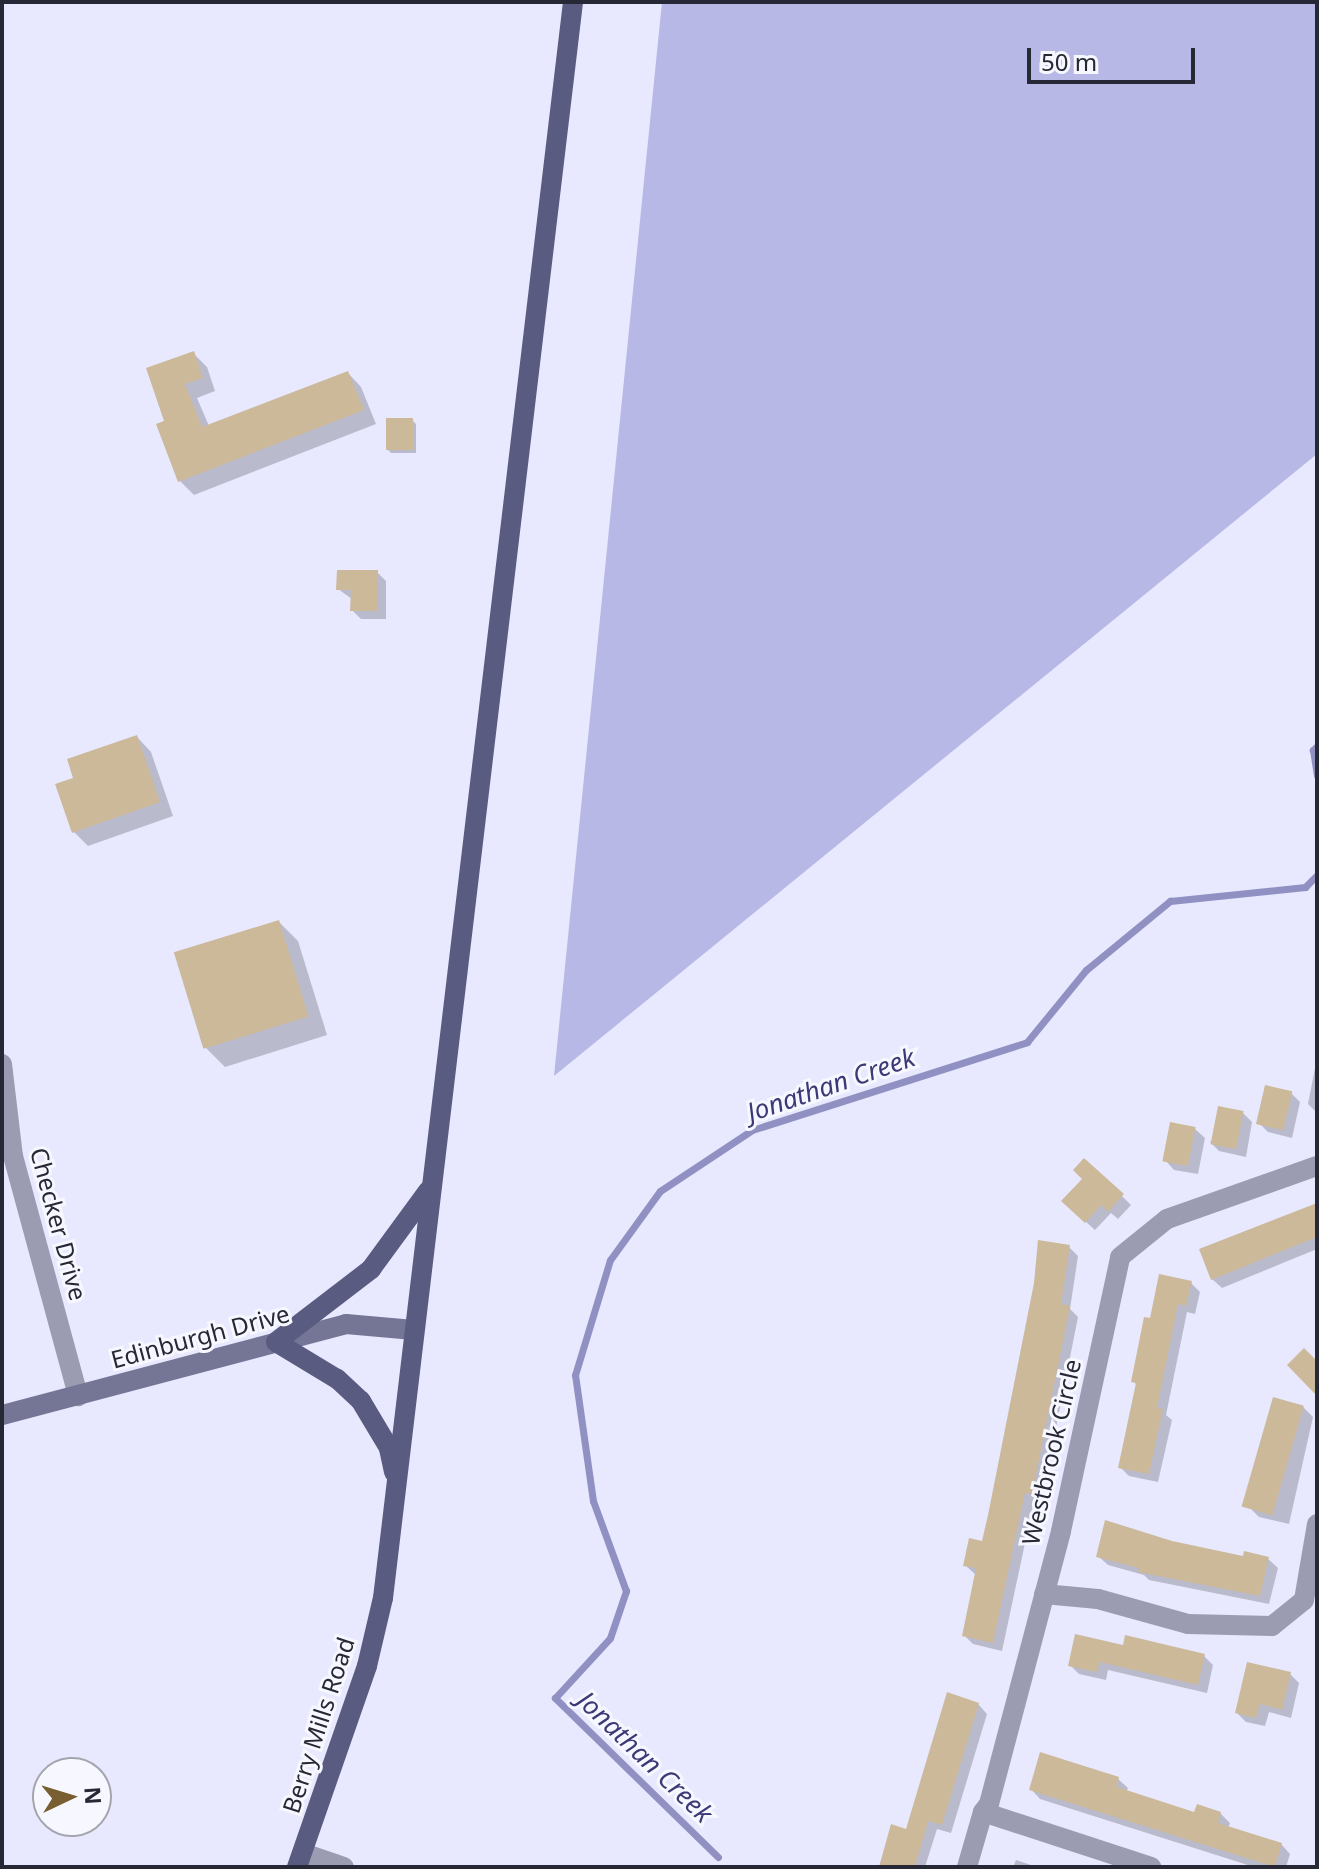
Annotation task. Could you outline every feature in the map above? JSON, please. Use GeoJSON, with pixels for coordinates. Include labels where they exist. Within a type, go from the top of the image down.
{"type":"FeatureCollection","features":[{"type":"Feature","properties":{"kind":"main road","name":"Berry Mills Road"},"geometry":{"type":"LineString","coordinates":[[300,1860],[367,1666],[383,1598],[573,2]]}},
{"type":"Feature","properties":{"kind":"main road"},"geometry":{"type":"LineString","coordinates":[[397,1482],[389,1448],[361,1401],[337,1379],[276,1342],[371,1269],[431,1187]]}},
{"type":"Feature","properties":{"kind":"street","name":"Checker Drive"},"geometry":{"type":"LineString","coordinates":[[2,1064],[13,1156],[78,1396]]}},
{"type":"Feature","properties":{"kind":"street","name":"Westbrook Circle"},"geometry":{"type":"LineString","coordinates":[[967,1867],[983,1812],[989,1804],[1061,1531],[1120,1257],[1167,1219],[1317,1166]]}},
{"type":"Feature","properties":{"kind":"street","name":"Edinburgh Drive"},"geometry":{"type":"LineString","coordinates":[[2,1415],[346,1324],[414,1330]]}},
{"type":"Feature","properties":{"kind":"street"},"geometry":{"type":"LineString","coordinates":[[1044,1594],[1098,1599],[1188,1624],[1272,1626],[1304,1600],[1317,1524]]}},
{"type":"Feature","properties":{"kind":"street"},"geometry":{"type":"LineString","coordinates":[[983,1812],[1151,1867]]}},
{"type":"Feature","properties":{"kind":"street"},"geometry":{"type":"LineString","coordinates":[[300,1860],[344,1867]]}},
{"type":"Feature","properties":{"kind":"shaded area"},"geometry":{"type":"Polygon","coordinates":[[[662,2],[1317,2],[1317,454],[554,1076],[662,2]]]}},
{"type":"Feature","properties":{"kind":"building"},"geometry":{"type":"Polygon","coordinates":[[[194,351],[203,378],[185,384],[202,427],[348,371],[364,410],[178,482],[156,424],[164,421],[146,368],[194,351]]]}},
{"type":"Feature","properties":{"kind":"building"},"geometry":{"type":"Polygon","coordinates":[[[386,418],[413,418],[413,450],[386,450],[386,418]]]}},
{"type":"Feature","properties":{"kind":"building"},"geometry":{"type":"Polygon","coordinates":[[[337,570],[378,570],[378,611],[350,611],[351,590],[336,590],[337,570]]]}},
{"type":"Feature","properties":{"kind":"building"},"geometry":{"type":"Polygon","coordinates":[[[137,735],[160,802],[72,833],[55,784],[73,778],[67,759],[137,735]]]}},
{"type":"Feature","properties":{"kind":"building"},"geometry":{"type":"Polygon","coordinates":[[[279,920],[309,1017],[203,1049],[174,952],[279,920]]]}},
{"type":"Feature","properties":{"kind":"building"},"geometry":{"type":"Polygon","coordinates":[[[1265,1085],[1292,1091],[1283,1130],[1256,1124],[1265,1085]]]}},
{"type":"Feature","properties":{"kind":"building"},"geometry":{"type":"Polygon","coordinates":[[[1218,1106],[1244,1111],[1236,1149],[1211,1144],[1218,1106]]]}},
{"type":"Feature","properties":{"kind":"building"},"geometry":{"type":"Polygon","coordinates":[[[1170,1122],[1196,1127],[1188,1166],[1162,1161],[1170,1122]]]}},
{"type":"Feature","properties":{"kind":"building"},"geometry":{"type":"Polygon","coordinates":[[[1084,1158],[1124,1194],[1108,1212],[1101,1205],[1085,1223],[1061,1201],[1082,1179],[1073,1170],[1084,1158]]]}},
{"type":"Feature","properties":{"kind":"building"},"geometry":{"type":"Polygon","coordinates":[[[1317,1203],[1317,1237],[1211,1280],[1199,1249],[1317,1203]]]}},
{"type":"Feature","properties":{"kind":"building"},"geometry":{"type":"Polygon","coordinates":[[[1038,1240],[1070,1245],[1061,1304],[1070,1306],[1032,1494],[1025,1493],[993,1643],[962,1636],[976,1568],[963,1566],[969,1538],[982,1541],[988,1515],[1034,1283],[1038,1240]]]}},
{"type":"Feature","properties":{"kind":"building"},"geometry":{"type":"Polygon","coordinates":[[[1159,1274],[1192,1281],[1186,1306],[1178,1304],[1157,1408],[1163,1409],[1149,1474],[1118,1468],[1136,1383],[1131,1382],[1144,1317],[1150,1318],[1159,1274]]]}},
{"type":"Feature","properties":{"kind":"building"},"geometry":{"type":"Polygon","coordinates":[[[1304,1348],[1317,1361],[1317,1396],[1287,1365],[1304,1348]]]}},
{"type":"Feature","properties":{"kind":"building"},"geometry":{"type":"Polygon","coordinates":[[[1273,1397],[1304,1406],[1272,1515],[1242,1507],[1273,1397]]]}},
{"type":"Feature","properties":{"kind":"building"},"geometry":{"type":"Polygon","coordinates":[[[1105,1520],[1172,1541],[1243,1556],[1244,1551],[1269,1557],[1260,1596],[1138,1572],[1139,1568],[1096,1557],[1105,1520]]]}},
{"type":"Feature","properties":{"kind":"building"},"geometry":{"type":"Polygon","coordinates":[[[1075,1634],[1123,1645],[1125,1635],[1205,1654],[1198,1685],[1100,1662],[1097,1672],[1068,1666],[1075,1634]]]}},
{"type":"Feature","properties":{"kind":"building"},"geometry":{"type":"Polygon","coordinates":[[[1247,1662],[1291,1672],[1282,1710],[1260,1704],[1256,1718],[1235,1713],[1247,1662]]]}},
{"type":"Feature","properties":{"kind":"building"},"geometry":{"type":"Polygon","coordinates":[[[947,1692],[979,1703],[942,1825],[928,1821],[915,1867],[879,1867],[891,1824],[906,1829],[947,1692]]]}},
{"type":"Feature","properties":{"kind":"building"},"geometry":{"type":"Polygon","coordinates":[[[1040,1752],[1119,1777],[1117,1787],[1194,1812],[1197,1804],[1221,1812],[1218,1823],[1282,1843],[1275,1867],[1029,1790],[1040,1752]]]}},
{"type":"Feature","properties":{"kind":"waterway","name":"Jonathan Creek"},"geometry":{"type":"LineString","coordinates":[[1317,746],[1313,750],[1317,776]]}},
{"type":"Feature","properties":{"kind":"waterway","name":"Jonathan Creek"},"geometry":{"type":"LineString","coordinates":[[718,1857],[555,1698],[610,1638],[626,1591],[593,1501],[575,1375],[610,1260],[660,1191],[752,1130],[1027,1042],[1086,970],[1170,901],[1305,887],[1317,875]]}}]}
